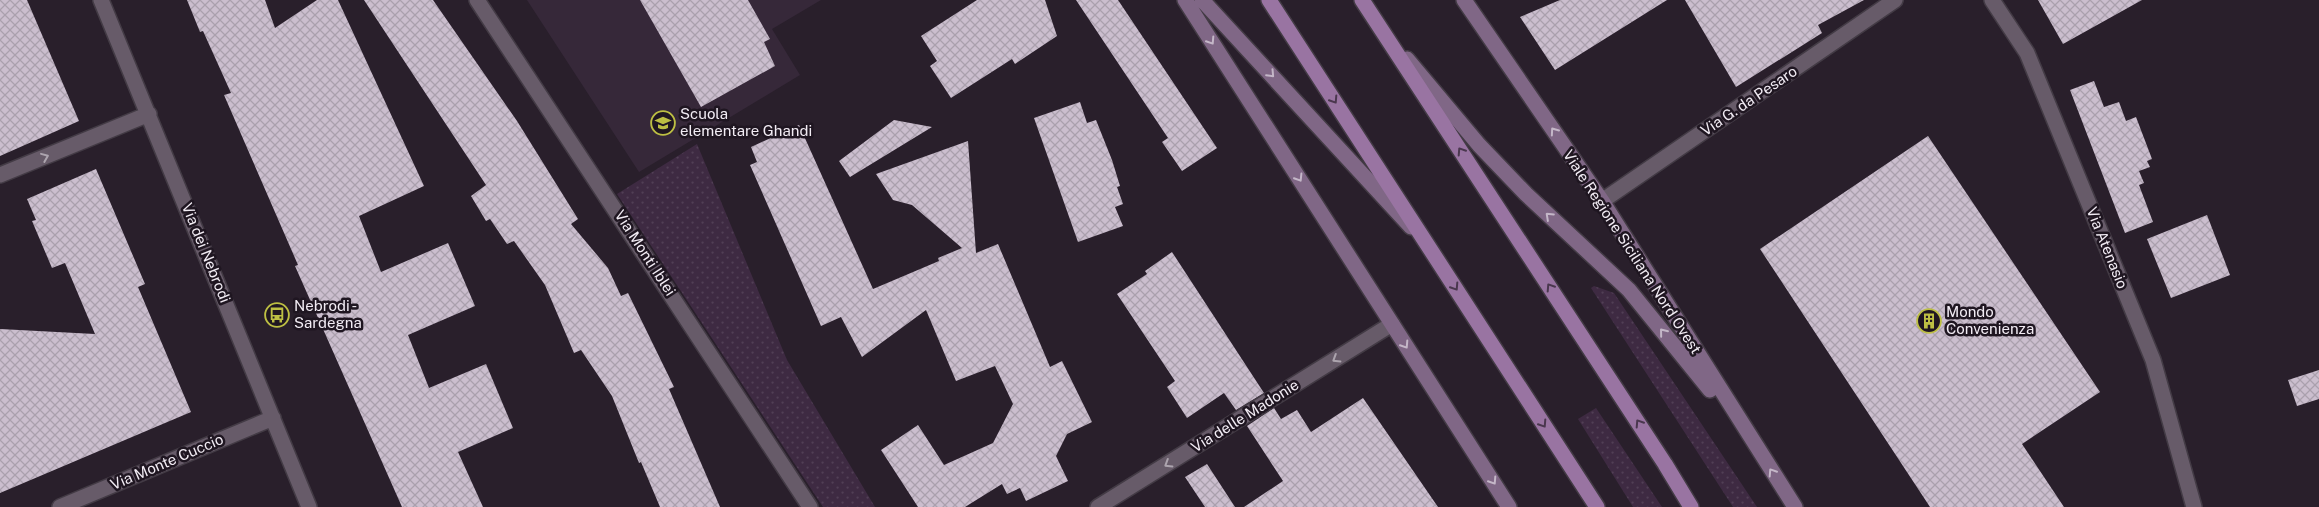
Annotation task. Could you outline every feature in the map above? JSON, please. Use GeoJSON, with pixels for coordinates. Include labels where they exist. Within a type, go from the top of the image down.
{"type":"FeatureCollection","features":[{"type":"Feature","properties":{"kind":"main road"},"geometry":{"type":"LineString","coordinates":[[1269,0],[1597,507]]}},
{"type":"Feature","properties":{"kind":"main road"},"geometry":{"type":"LineString","coordinates":[[1362,0],[1665,464],[1691,507]]}},
{"type":"Feature","properties":{"kind":"main road"},"geometry":{"type":"LineString","coordinates":[[1665,464],[1697,507]]}},
{"type":"Feature","properties":{"kind":"street","name":"Via dei Nebrodi"},"geometry":{"type":"LineString","coordinates":[[101,0],[309,507]]}},
{"type":"Feature","properties":{"kind":"street","name":"Via Monti Iblei"},"geometry":{"type":"LineString","coordinates":[[477,0],[810,507]]}},
{"type":"Feature","properties":{"kind":"street"},"geometry":{"type":"LineString","coordinates":[[1185,0],[1509,507]]}},
{"type":"Feature","properties":{"kind":"street"},"geometry":{"type":"LineString","coordinates":[[1202,0],[1428,247]]}},
{"type":"Feature","properties":{"kind":"street","name":"Viale Regione Siciliana Nord Ovest"},"geometry":{"type":"LineString","coordinates":[[1464,0],[1602,201],[1749,438],[1795,507]]}},
{"type":"Feature","properties":{"kind":"street","name":"Via G. da Pesaro"},"geometry":{"type":"LineString","coordinates":[[1602,201],[1895,0]]}},
{"type":"Feature","properties":{"kind":"street","name":"Via Atenasio"},"geometry":{"type":"LineString","coordinates":[[1992,0],[2027,53],[2153,360],[2194,507]]}},
{"type":"Feature","properties":{"kind":"street"},"geometry":{"type":"LineString","coordinates":[[1384,32],[1479,145],[1526,194],[1629,290],[1749,438]]}},
{"type":"Feature","properties":{"kind":"street"},"geometry":{"type":"LineString","coordinates":[[0,175],[149,114]]}},
{"type":"Feature","properties":{"kind":"street","name":"Via delle Madonie"},"geometry":{"type":"LineString","coordinates":[[1098,507],[1392,324]]}},
{"type":"Feature","properties":{"kind":"street","name":"Via Monte Cuccio"},"geometry":{"type":"LineString","coordinates":[[60,507],[273,418]]}},
{"type":"Feature","properties":{"kind":"shaded area","name":"Scuola elementare Ghandi"},"geometry":{"type":"Polygon","coordinates":[[[527,0],[821,0],[772,29],[800,75],[639,172],[527,0]]]}},
{"type":"Feature","properties":{"kind":"shaded area"},"geometry":{"type":"Polygon","coordinates":[[[697,144],[787,360],[875,507],[823,507],[617,194],[697,144]]]}},
{"type":"Feature","properties":{"kind":"shaded area"},"geometry":{"type":"Polygon","coordinates":[[[1594,286],[1614,293],[1757,507],[1733,507],[1591,288],[1594,286]]]}},
{"type":"Feature","properties":{"kind":"shaded area"},"geometry":{"type":"Polygon","coordinates":[[[1596,408],[1662,507],[1633,507],[1578,419],[1596,408]]]}},
{"type":"Feature","properties":{"kind":"building"},"geometry":{"type":"Polygon","coordinates":[[[0,0],[27,0],[79,121],[0,156],[0,0]]]}},
{"type":"Feature","properties":{"kind":"building"},"geometry":{"type":"Polygon","coordinates":[[[187,0],[265,0],[275,28],[317,0],[338,0],[424,186],[359,216],[381,272],[448,243],[475,306],[408,335],[429,388],[486,364],[513,428],[458,452],[483,507],[402,507],[295,266],[298,265],[224,95],[231,93],[203,31],[200,32],[187,0]]]}},
{"type":"Feature","properties":{"kind":"building"},"geometry":{"type":"Polygon","coordinates":[[[364,0],[433,0],[517,121],[578,219],[571,224],[608,268],[621,296],[628,293],[674,387],[669,389],[720,507],[660,507],[641,462],[639,463],[612,396],[581,350],[574,353],[545,285],[514,241],[507,244],[490,219],[486,221],[471,196],[486,185],[364,0]]]}},
{"type":"Feature","properties":{"kind":"building"},"geometry":{"type":"Polygon","coordinates":[[[640,0],[748,0],[770,39],[764,42],[775,66],[701,107],[640,0]]]}},
{"type":"Feature","properties":{"kind":"building"},"geometry":{"type":"Polygon","coordinates":[[[977,0],[1045,0],[1057,36],[1015,64],[1012,59],[951,98],[930,66],[937,61],[921,36],[977,0]]]}},
{"type":"Feature","properties":{"kind":"building"},"geometry":{"type":"Polygon","coordinates":[[[1076,0],[1118,0],[1217,148],[1182,171],[1162,142],[1168,138],[1076,0]]]}},
{"type":"Feature","properties":{"kind":"building"},"geometry":{"type":"Polygon","coordinates":[[[1560,0],[1667,0],[1555,70],[1520,17],[1560,0]]]}},
{"type":"Feature","properties":{"kind":"building"},"geometry":{"type":"Polygon","coordinates":[[[1685,0],[1864,0],[1818,25],[1822,33],[1736,87],[1685,0]]]}},
{"type":"Feature","properties":{"kind":"building"},"geometry":{"type":"Polygon","coordinates":[[[2038,0],[2142,0],[2063,44],[2038,0]]]}},
{"type":"Feature","properties":{"kind":"building"},"geometry":{"type":"Polygon","coordinates":[[[2094,81],[2104,107],[2119,102],[2126,121],[2136,117],[2152,159],[2147,161],[2150,167],[2139,171],[2144,183],[2139,185],[2153,222],[2125,233],[2070,90],[2094,81]]]}},
{"type":"Feature","properties":{"kind":"building"},"geometry":{"type":"Polygon","coordinates":[[[1080,102],[1087,123],[1096,120],[1112,160],[1120,186],[1117,187],[1123,204],[1115,207],[1123,226],[1078,242],[1034,118],[1080,102]]]}},
{"type":"Feature","properties":{"kind":"building"},"geometry":{"type":"Polygon","coordinates":[[[894,120],[932,127],[850,177],[839,161],[894,120]]]}},
{"type":"Feature","properties":{"kind":"building"},"geometry":{"type":"Polygon","coordinates":[[[799,125],[873,289],[939,261],[938,258],[962,248],[912,205],[893,200],[876,174],[968,141],[976,253],[998,244],[1050,367],[1062,361],[1092,422],[1067,434],[1056,456],[1068,481],[1026,501],[1020,488],[1007,494],[1002,484],[965,507],[918,507],[881,450],[918,425],[944,465],[993,443],[1013,404],[995,366],[956,381],[926,310],[862,357],[841,317],[821,326],[750,165],[757,162],[751,147],[799,125]]]}},
{"type":"Feature","properties":{"kind":"building","name":"Mondo Convenienza"},"geometry":{"type":"Polygon","coordinates":[[[1928,136],[2100,392],[2022,444],[2064,507],[1930,507],[1760,249],[1928,136]]]}},
{"type":"Feature","properties":{"kind":"building"},"geometry":{"type":"Polygon","coordinates":[[[96,169],[145,284],[138,287],[191,412],[0,493],[0,329],[95,334],[65,263],[52,268],[32,221],[36,220],[27,199],[96,169]]]}},
{"type":"Feature","properties":{"kind":"building"},"geometry":{"type":"Polygon","coordinates":[[[2207,215],[2230,275],[2171,298],[2147,239],[2207,215]]]}},
{"type":"Feature","properties":{"kind":"building"},"geometry":{"type":"Polygon","coordinates":[[[1172,252],[1264,393],[1236,410],[1224,393],[1187,418],[1167,387],[1175,381],[1117,294],[1147,274],[1145,271],[1172,252]]]}},
{"type":"Feature","properties":{"kind":"building"},"geometry":{"type":"Polygon","coordinates":[[[2319,370],[2319,399],[2297,406],[2288,380],[2319,370]]]}},
{"type":"Feature","properties":{"kind":"building"},"geometry":{"type":"Polygon","coordinates":[[[1363,398],[1438,507],[1244,507],[1283,481],[1247,426],[1274,408],[1281,419],[1297,410],[1311,432],[1363,398]]]}},
{"type":"Feature","properties":{"kind":"building"},"geometry":{"type":"Polygon","coordinates":[[[1207,464],[1235,507],[1205,507],[1185,477],[1207,464]]]}},
{"type":"Feature","properties":{"kind":"place","name":"Scuola elementare Ghandi"},"geometry":{"type":"Point","coordinates":[663,123]}},
{"type":"Feature","properties":{"kind":"place","name":"Nebrodi - Sardegna"},"geometry":{"type":"Point","coordinates":[277,315]}},
{"type":"Feature","properties":{"kind":"place","name":"Mondo Convenienza"},"geometry":{"type":"Point","coordinates":[1929,321]}}]}
